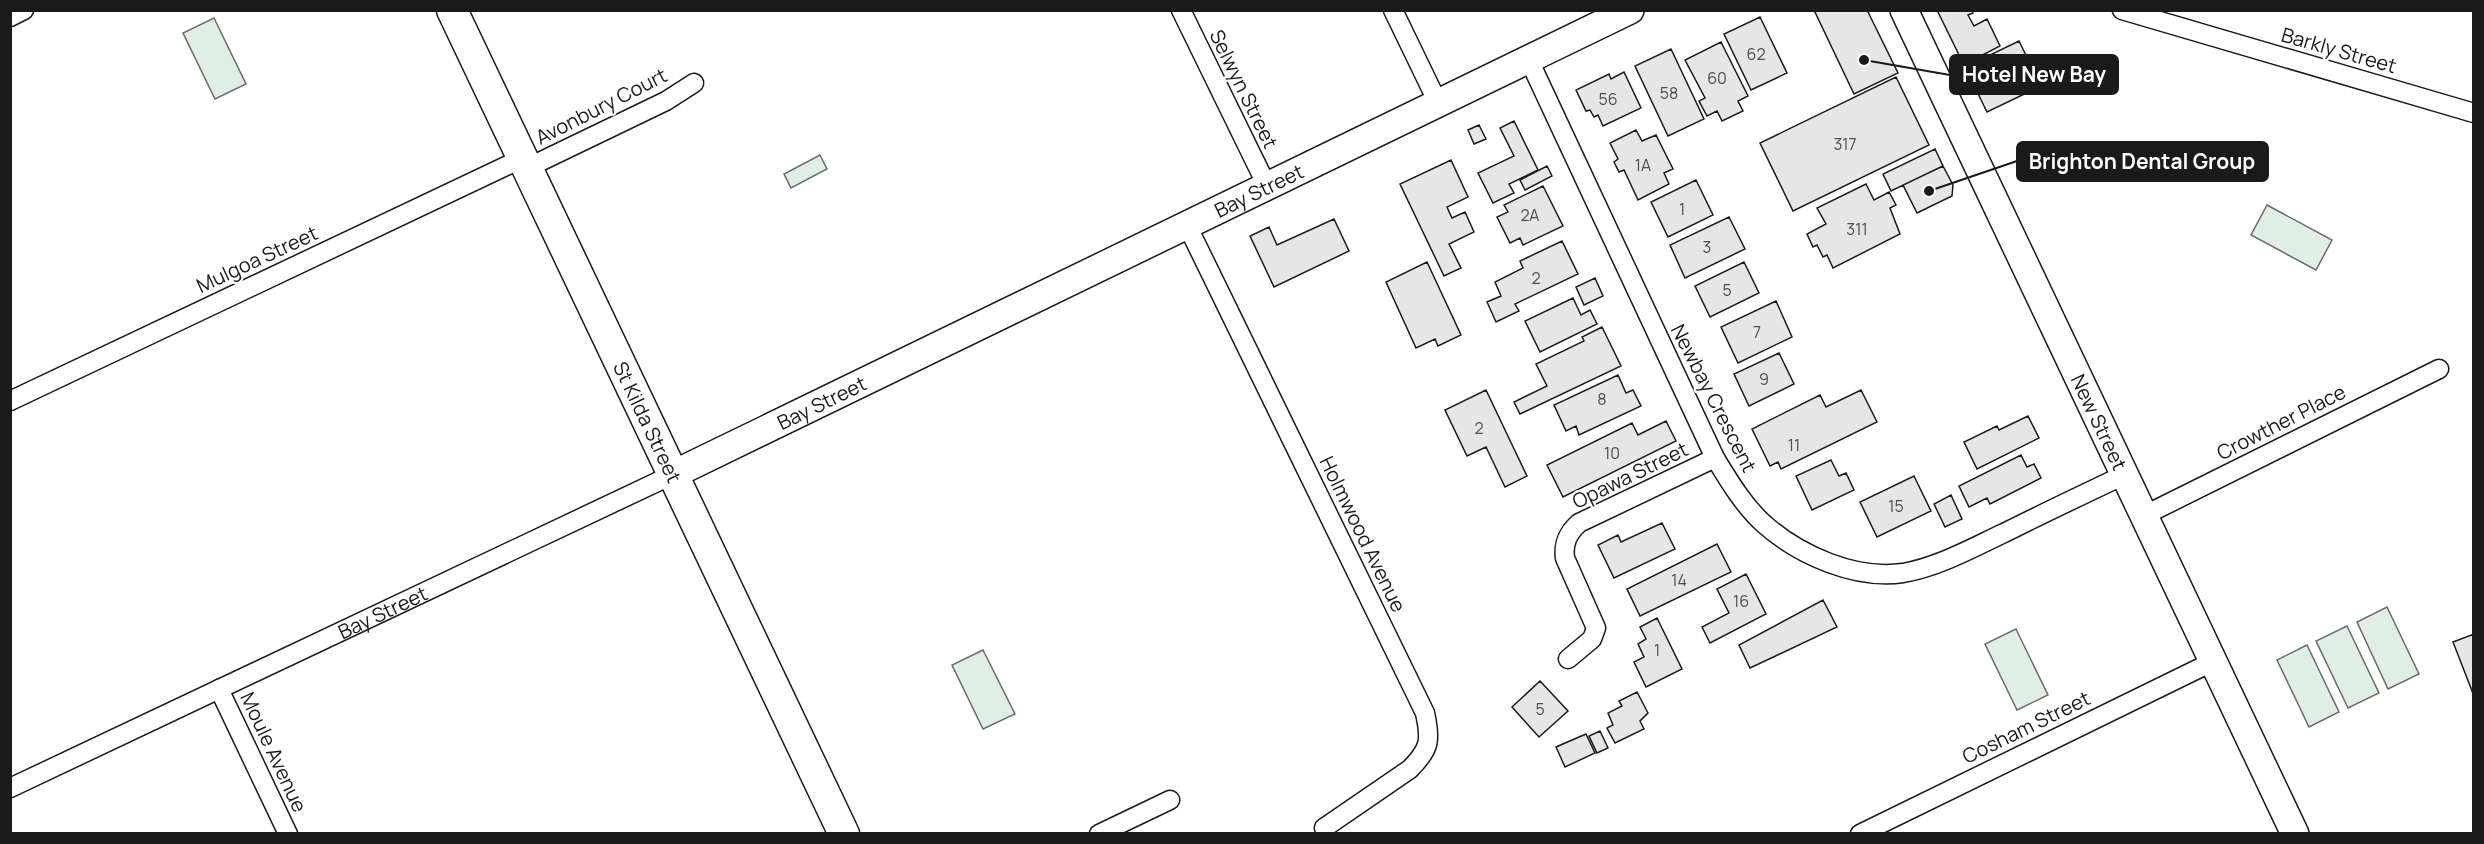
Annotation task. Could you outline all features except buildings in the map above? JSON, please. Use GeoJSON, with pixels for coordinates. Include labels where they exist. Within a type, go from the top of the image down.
{"type":"FeatureCollection","features":[{"type":"Feature","properties":{"kind":"main road","name":"St Kilda Street"},"geometry":{"type":"LineString","coordinates":[[452,10],[844,834]]}},
{"type":"Feature","properties":{"kind":"street"},"geometry":{"type":"LineString","coordinates":[[10,17],[24,10]]}},
{"type":"Feature","properties":{"kind":"street","name":"Selwyn Street"},"geometry":{"type":"LineString","coordinates":[[1181,10],[1266,186]]}},
{"type":"Feature","properties":{"kind":"street"},"geometry":{"type":"LineString","coordinates":[[1393,10],[1438,103]]}},
{"type":"Feature","properties":{"kind":"street","name":"Bay Street"},"geometry":{"type":"LineString","coordinates":[[10,788],[674,474],[1630,10]]}},
{"type":"Feature","properties":{"kind":"street","name":"New Street"},"geometry":{"type":"LineString","coordinates":[[1904,10],[2295,834]]}},
{"type":"Feature","properties":{"kind":"street","name":"Barkly Street"},"geometry":{"type":"LineString","coordinates":[[2122,10],[2474,113]]}},
{"type":"Feature","properties":{"kind":"street","name":"Newbay Crescent"},"geometry":{"type":"LineString","coordinates":[[1529,60],[1715,458],[1735,490],[1763,524],[1792,544],[1826,562],[1866,573],[1902,573],[1938,563],[2124,475]]}},
{"type":"Feature","properties":{"kind":"street","name":"Avonbury Court"},"geometry":{"type":"LineString","coordinates":[[525,163],[666,102],[694,83]]}},
{"type":"Feature","properties":{"kind":"street","name":"Mulgoa Street"},"geometry":{"type":"LineString","coordinates":[[10,401],[525,163]]}},
{"type":"Feature","properties":{"kind":"street","name":"Holmwood Avenue"},"geometry":{"type":"LineString","coordinates":[[1187,225],[1425,712],[1429,730],[1428,747],[1420,759],[1410,769],[1324,828]]}},
{"type":"Feature","properties":{"kind":"street","name":"Crowther Place"},"geometry":{"type":"LineString","coordinates":[[2143,516],[2439,369]]}},
{"type":"Feature","properties":{"kind":"street","name":"Opawa Street"},"geometry":{"type":"LineString","coordinates":[[1568,659],[1592,639],[1596,628],[1565,558],[1564,548],[1570,532],[1579,523],[1715,458]]}},
{"type":"Feature","properties":{"kind":"street","name":"Cosham Street"},"geometry":{"type":"LineString","coordinates":[[1860,834],[2212,662]]}},
{"type":"Feature","properties":{"kind":"street","name":"Moule Avenue"},"geometry":{"type":"LineString","coordinates":[[219,689],[288,834]]}},
{"type":"Feature","properties":{"kind":"street"},"geometry":{"type":"LineString","coordinates":[[1099,834],[1170,800]]}},
{"type":"Feature","properties":{"kind":"green space"},"geometry":{"type":"Polygon","coordinates":[[[214,18],[246,84],[215,99],[183,33],[214,18]]]}},
{"type":"Feature","properties":{"kind":"green space"},"geometry":{"type":"Polygon","coordinates":[[[820,155],[827,169],[791,188],[784,174],[820,155]]]}},
{"type":"Feature","properties":{"kind":"green space"},"geometry":{"type":"Polygon","coordinates":[[[2267,205],[2332,240],[2316,270],[2251,235],[2267,205]]]}},
{"type":"Feature","properties":{"kind":"green space"},"geometry":{"type":"Polygon","coordinates":[[[2387,607],[2419,674],[2388,689],[2357,622],[2387,607]]]}},
{"type":"Feature","properties":{"kind":"green space"},"geometry":{"type":"Polygon","coordinates":[[[2347,626],[2379,693],[2348,708],[2316,641],[2347,626]]]}},
{"type":"Feature","properties":{"kind":"green space"},"geometry":{"type":"Polygon","coordinates":[[[2016,629],[2048,695],[2017,710],[1985,644],[2016,629]]]}},
{"type":"Feature","properties":{"kind":"green space"},"geometry":{"type":"Polygon","coordinates":[[[2307,645],[2339,712],[2309,727],[2277,660],[2307,645]]]}},
{"type":"Feature","properties":{"kind":"green space"},"geometry":{"type":"Polygon","coordinates":[[[983,650],[1015,714],[983,729],[952,665],[983,650]]]}},
{"type":"Feature","properties":{"kind":"place","name":"Hotel New Bay"},"geometry":{"type":"Point","coordinates":[1864,60]}},
{"type":"Feature","properties":{"kind":"place","name":"Brighton Dental Group"},"geometry":{"type":"Point","coordinates":[1929,191]}}]}
